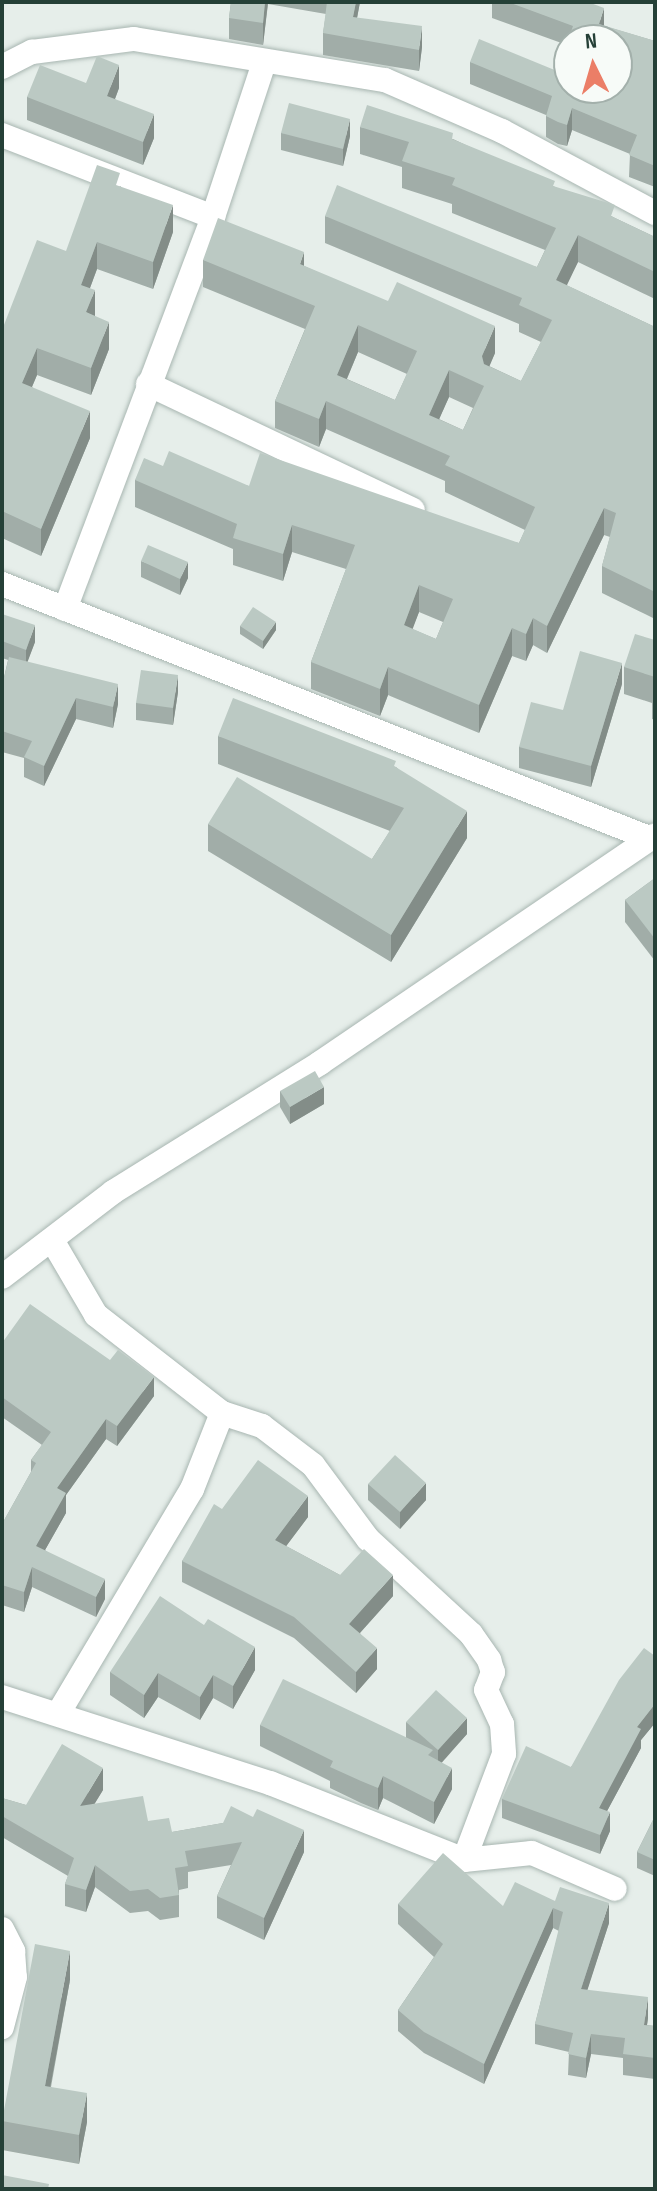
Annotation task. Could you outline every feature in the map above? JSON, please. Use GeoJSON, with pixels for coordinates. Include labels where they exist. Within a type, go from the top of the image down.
{"type":"FeatureCollection","features":[{"type":"Feature","properties":{"kind":"street"},"geometry":{"type":"LineString","coordinates":[[2,67],[32,52],[134,39],[264,63],[385,80],[502,131],[655,213]]}},
{"type":"Feature","properties":{"kind":"street"},"geometry":{"type":"LineString","coordinates":[[65,609],[213,217],[264,63]]}},
{"type":"Feature","properties":{"kind":"street"},"geometry":{"type":"LineString","coordinates":[[2,135],[213,217]]}},
{"type":"Feature","properties":{"kind":"street"},"geometry":{"type":"LineString","coordinates":[[148,384],[434,520]]}},
{"type":"Feature","properties":{"kind":"street"},"geometry":{"type":"LineString","coordinates":[[2,584],[652,836]]}},
{"type":"Feature","properties":{"kind":"street"},"geometry":{"type":"LineString","coordinates":[[2,1277],[113,1192],[320,1063],[652,836]]}},
{"type":"Feature","properties":{"kind":"street"},"geometry":{"type":"LineString","coordinates":[[52,1240],[96,1315],[222,1413],[262,1426],[313,1465],[368,1539],[471,1634],[489,1660],[493,1672],[486,1690],[502,1724],[504,1754],[464,1860]]}},
{"type":"Feature","properties":{"kind":"street"},"geometry":{"type":"LineString","coordinates":[[58,1714],[192,1489],[222,1413]]}},
{"type":"Feature","properties":{"kind":"street"},"geometry":{"type":"LineString","coordinates":[[2,1697],[270,1783],[464,1860],[532,1853],[615,1889]]}},
{"type":"Feature","properties":{"kind":"street"},"geometry":{"type":"LineString","coordinates":[[2,1929],[13,1951],[15,1977],[2,2027]]}},
{"type":"Feature","properties":{"kind":"building"},"geometry":{"type":"Polygon","coordinates":[[[231,2],[265,2],[263,23],[229,18],[231,2]]]}},
{"type":"Feature","properties":{"kind":"building"},"geometry":{"type":"Polygon","coordinates":[[[327,2],[356,2],[353,17],[422,26],[419,50],[323,33],[327,2]]]}},
{"type":"Feature","properties":{"kind":"building"},"geometry":{"type":"Polygon","coordinates":[[[508,2],[588,2],[604,8],[599,24],[568,24],[508,2]]]}},
{"type":"Feature","properties":{"kind":"building"},"geometry":{"type":"Polygon","coordinates":[[[633,34],[655,41],[655,166],[629,155],[637,135],[572,108],[567,125],[558,122],[546,116],[552,96],[470,62],[479,39],[553,69],[553,104],[633,104],[633,34]]]}},
{"type":"Feature","properties":{"kind":"building"},"geometry":{"type":"Polygon","coordinates":[[[97,56],[119,65],[107,96],[154,114],[143,142],[27,97],[40,65],[86,83],[97,56]]]}},
{"type":"Feature","properties":{"kind":"building"},"geometry":{"type":"Polygon","coordinates":[[[289,103],[350,119],[343,149],[281,133],[289,103]]]}},
{"type":"Feature","properties":{"kind":"building"},"geometry":{"type":"Polygon","coordinates":[[[367,105],[453,133],[452,139],[555,181],[553,186],[615,205],[611,216],[655,237],[655,272],[578,235],[556,280],[655,327],[655,592],[602,566],[616,513],[604,508],[547,626],[533,618],[526,634],[512,628],[479,705],[388,667],[380,689],[311,662],[355,545],[292,525],[283,554],[233,538],[237,524],[135,480],[144,458],[163,466],[169,451],[249,486],[260,453],[519,543],[535,507],[445,465],[450,456],[326,401],[319,419],[275,401],[315,306],[203,260],[218,218],[304,252],[300,264],[388,301],[397,282],[495,326],[482,356],[484,364],[521,381],[552,320],[519,305],[522,298],[325,216],[337,185],[537,267],[556,228],[452,185],[455,178],[402,161],[409,142],[360,127],[367,105]],[[358,325],[337,375],[395,400],[417,351],[358,325]],[[449,370],[429,415],[463,430],[484,386],[449,370]],[[419,585],[404,625],[436,639],[453,599],[419,585]]]}},
{"type":"Feature","properties":{"kind":"building"},"geometry":{"type":"Polygon","coordinates":[[[97,165],[120,173],[116,185],[173,205],[153,262],[97,242],[81,285],[95,290],[86,312],[109,322],[91,368],[37,348],[22,383],[90,411],[41,529],[2,511],[2,330],[37,240],[66,251],[97,165]]]}},
{"type":"Feature","properties":{"kind":"building"},"geometry":{"type":"Polygon","coordinates":[[[148,545],[188,562],[180,579],[141,561],[148,545]]]}},
{"type":"Feature","properties":{"kind":"building"},"geometry":{"type":"Polygon","coordinates":[[[253,607],[276,622],[263,641],[240,626],[253,607]]]}},
{"type":"Feature","properties":{"kind":"building"},"geometry":{"type":"Polygon","coordinates":[[[2,614],[35,625],[26,650],[2,641],[2,614]]]}},
{"type":"Feature","properties":{"kind":"building"},"geometry":{"type":"Polygon","coordinates":[[[635,634],[655,640],[655,677],[624,667],[635,634]]]}},
{"type":"Feature","properties":{"kind":"building"},"geometry":{"type":"Polygon","coordinates":[[[580,651],[622,663],[591,766],[519,747],[531,702],[563,710],[580,651]]]}},
{"type":"Feature","properties":{"kind":"building"},"geometry":{"type":"Polygon","coordinates":[[[9,657],[118,684],[113,707],[76,698],[44,766],[24,757],[32,741],[2,731],[2,686],[9,657]]]}},
{"type":"Feature","properties":{"kind":"building"},"geometry":{"type":"Polygon","coordinates":[[[141,670],[178,675],[173,708],[136,703],[141,670]]]}},
{"type":"Feature","properties":{"kind":"building"},"geometry":{"type":"Polygon","coordinates":[[[233,698],[396,761],[394,766],[467,811],[391,935],[208,824],[237,777],[372,859],[404,808],[218,736],[233,698]]]}},
{"type":"Feature","properties":{"kind":"building"},"geometry":{"type":"Polygon","coordinates":[[[655,878],[655,939],[625,900],[655,878]]]}},
{"type":"Feature","properties":{"kind":"building"},"geometry":{"type":"Polygon","coordinates":[[[315,1071],[324,1087],[290,1107],[280,1091],[315,1071]]]}},
{"type":"Feature","properties":{"kind":"building"},"geometry":{"type":"Polygon","coordinates":[[[30,1304],[110,1360],[118,1350],[154,1377],[117,1426],[106,1419],[57,1488],[66,1493],[36,1546],[105,1579],[96,1597],[32,1567],[24,1592],[2,1585],[2,1524],[36,1463],[31,1460],[51,1432],[2,1397],[2,1343],[30,1304]]]}},
{"type":"Feature","properties":{"kind":"building"},"geometry":{"type":"Polygon","coordinates":[[[395,1455],[426,1483],[400,1512],[368,1484],[395,1455]]]}},
{"type":"Feature","properties":{"kind":"building"},"geometry":{"type":"Polygon","coordinates":[[[258,1460],[308,1496],[275,1540],[340,1575],[364,1549],[393,1575],[349,1624],[377,1648],[356,1672],[294,1617],[182,1561],[214,1504],[222,1509],[258,1460]]]}},
{"type":"Feature","properties":{"kind":"building"},"geometry":{"type":"Polygon","coordinates":[[[160,1596],[204,1625],[208,1619],[255,1647],[233,1686],[213,1675],[200,1697],[158,1673],[144,1695],[110,1672],[160,1596]]]}},
{"type":"Feature","properties":{"kind":"building"},"geometry":{"type":"Polygon","coordinates":[[[644,1648],[655,1656],[655,1704],[637,1727],[641,1729],[599,1808],[610,1812],[600,1835],[502,1799],[526,1746],[571,1767],[619,1680],[644,1648]]]}},
{"type":"Feature","properties":{"kind":"building"},"geometry":{"type":"Polygon","coordinates":[[[283,1679],[433,1750],[428,1755],[452,1768],[434,1802],[383,1776],[378,1788],[361,1781],[330,1767],[333,1761],[260,1725],[283,1679]]]}},
{"type":"Feature","properties":{"kind":"building"},"geometry":{"type":"Polygon","coordinates":[[[436,1690],[467,1718],[438,1750],[406,1722],[436,1690]]]}},
{"type":"Feature","properties":{"kind":"building"},"geometry":{"type":"Polygon","coordinates":[[[62,1744],[103,1768],[80,1806],[143,1796],[148,1821],[169,1818],[172,1832],[223,1823],[231,1806],[253,1817],[257,1809],[304,1830],[264,1918],[217,1896],[242,1842],[185,1851],[188,1866],[175,1868],[179,1895],[160,1898],[148,1889],[130,1891],[95,1865],[86,1890],[65,1884],[74,1858],[2,1816],[2,1798],[26,1805],[62,1744]]]}},
{"type":"Feature","properties":{"kind":"building"},"geometry":{"type":"Polygon","coordinates":[[[655,1816],[655,1860],[637,1852],[655,1816]]]}},
{"type":"Feature","properties":{"kind":"building"},"geometry":{"type":"Polygon","coordinates":[[[443,1853],[503,1906],[515,1882],[555,1901],[560,1887],[609,1903],[581,1989],[648,1997],[644,2025],[655,2026],[655,2058],[623,2054],[625,2038],[591,2034],[586,2058],[568,2054],[573,2033],[535,2024],[563,1912],[553,1908],[484,2064],[424,2032],[398,2010],[443,1944],[398,1904],[443,1853]]]}},
{"type":"Feature","properties":{"kind":"building"},"geometry":{"type":"Polygon","coordinates":[[[35,1944],[70,1951],[45,2086],[87,2093],[79,2135],[2,2121],[35,1944]]]}},
{"type":"Feature","properties":{"kind":"building"},"geometry":{"type":"Polygon","coordinates":[[[2,2175],[49,2184],[48,2189],[2,2189],[2,2175]]]}}]}
